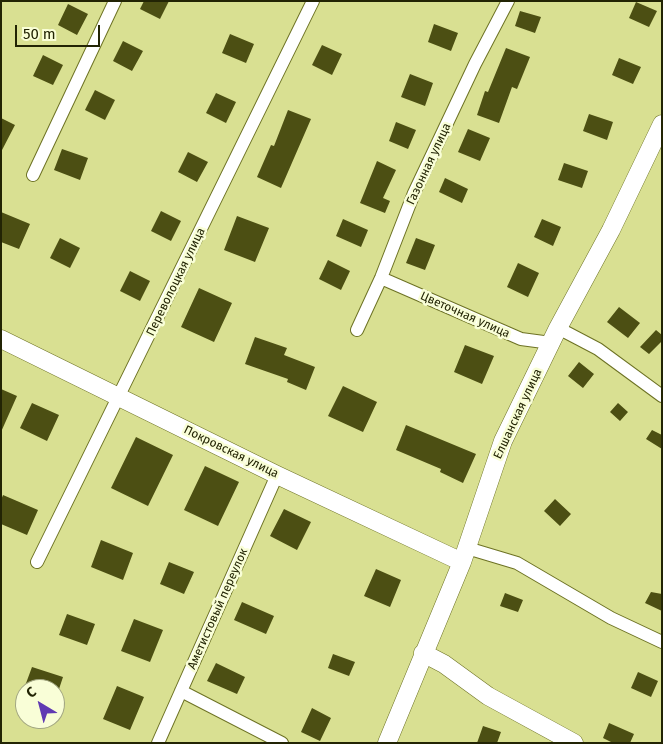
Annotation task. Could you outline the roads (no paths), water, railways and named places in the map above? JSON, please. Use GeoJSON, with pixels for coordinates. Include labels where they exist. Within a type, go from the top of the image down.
{"type":"FeatureCollection","features":[{"type":"Feature","properties":{"kind":"street"},"geometry":{"type":"LineString","coordinates":[[33,175],[115,1]]}},
{"type":"Feature","properties":{"kind":"street","name":"Переволоцкая улица"},"geometry":{"type":"LineString","coordinates":[[37,562],[120,397],[313,1]]}},
{"type":"Feature","properties":{"kind":"street","name":"Газонная улица"},"geometry":{"type":"LineString","coordinates":[[357,330],[381,278],[414,193],[475,64],[508,1]]}},
{"type":"Feature","properties":{"kind":"street","name":"Елшанская улица"},"geometry":{"type":"LineString","coordinates":[[387,743],[464,555],[503,442],[555,336],[611,230],[662,124]]}},
{"type":"Feature","properties":{"kind":"street","name":"Цветочная улица"},"geometry":{"type":"LineString","coordinates":[[381,278],[521,339],[555,336],[598,349],[662,396]]}},
{"type":"Feature","properties":{"kind":"street","name":"Покровская улица"},"geometry":{"type":"LineString","coordinates":[[1,339],[277,475],[464,555],[517,564],[611,618],[662,642]]}},
{"type":"Feature","properties":{"kind":"street","name":"Аметистовый переулок"},"geometry":{"type":"LineString","coordinates":[[158,743],[277,475]]}},
{"type":"Feature","properties":{"kind":"street"},"geometry":{"type":"LineString","coordinates":[[423,653],[444,664],[488,696],[574,743]]}},
{"type":"Feature","properties":{"kind":"street"},"geometry":{"type":"LineString","coordinates":[[181,691],[282,743]]}}]}
